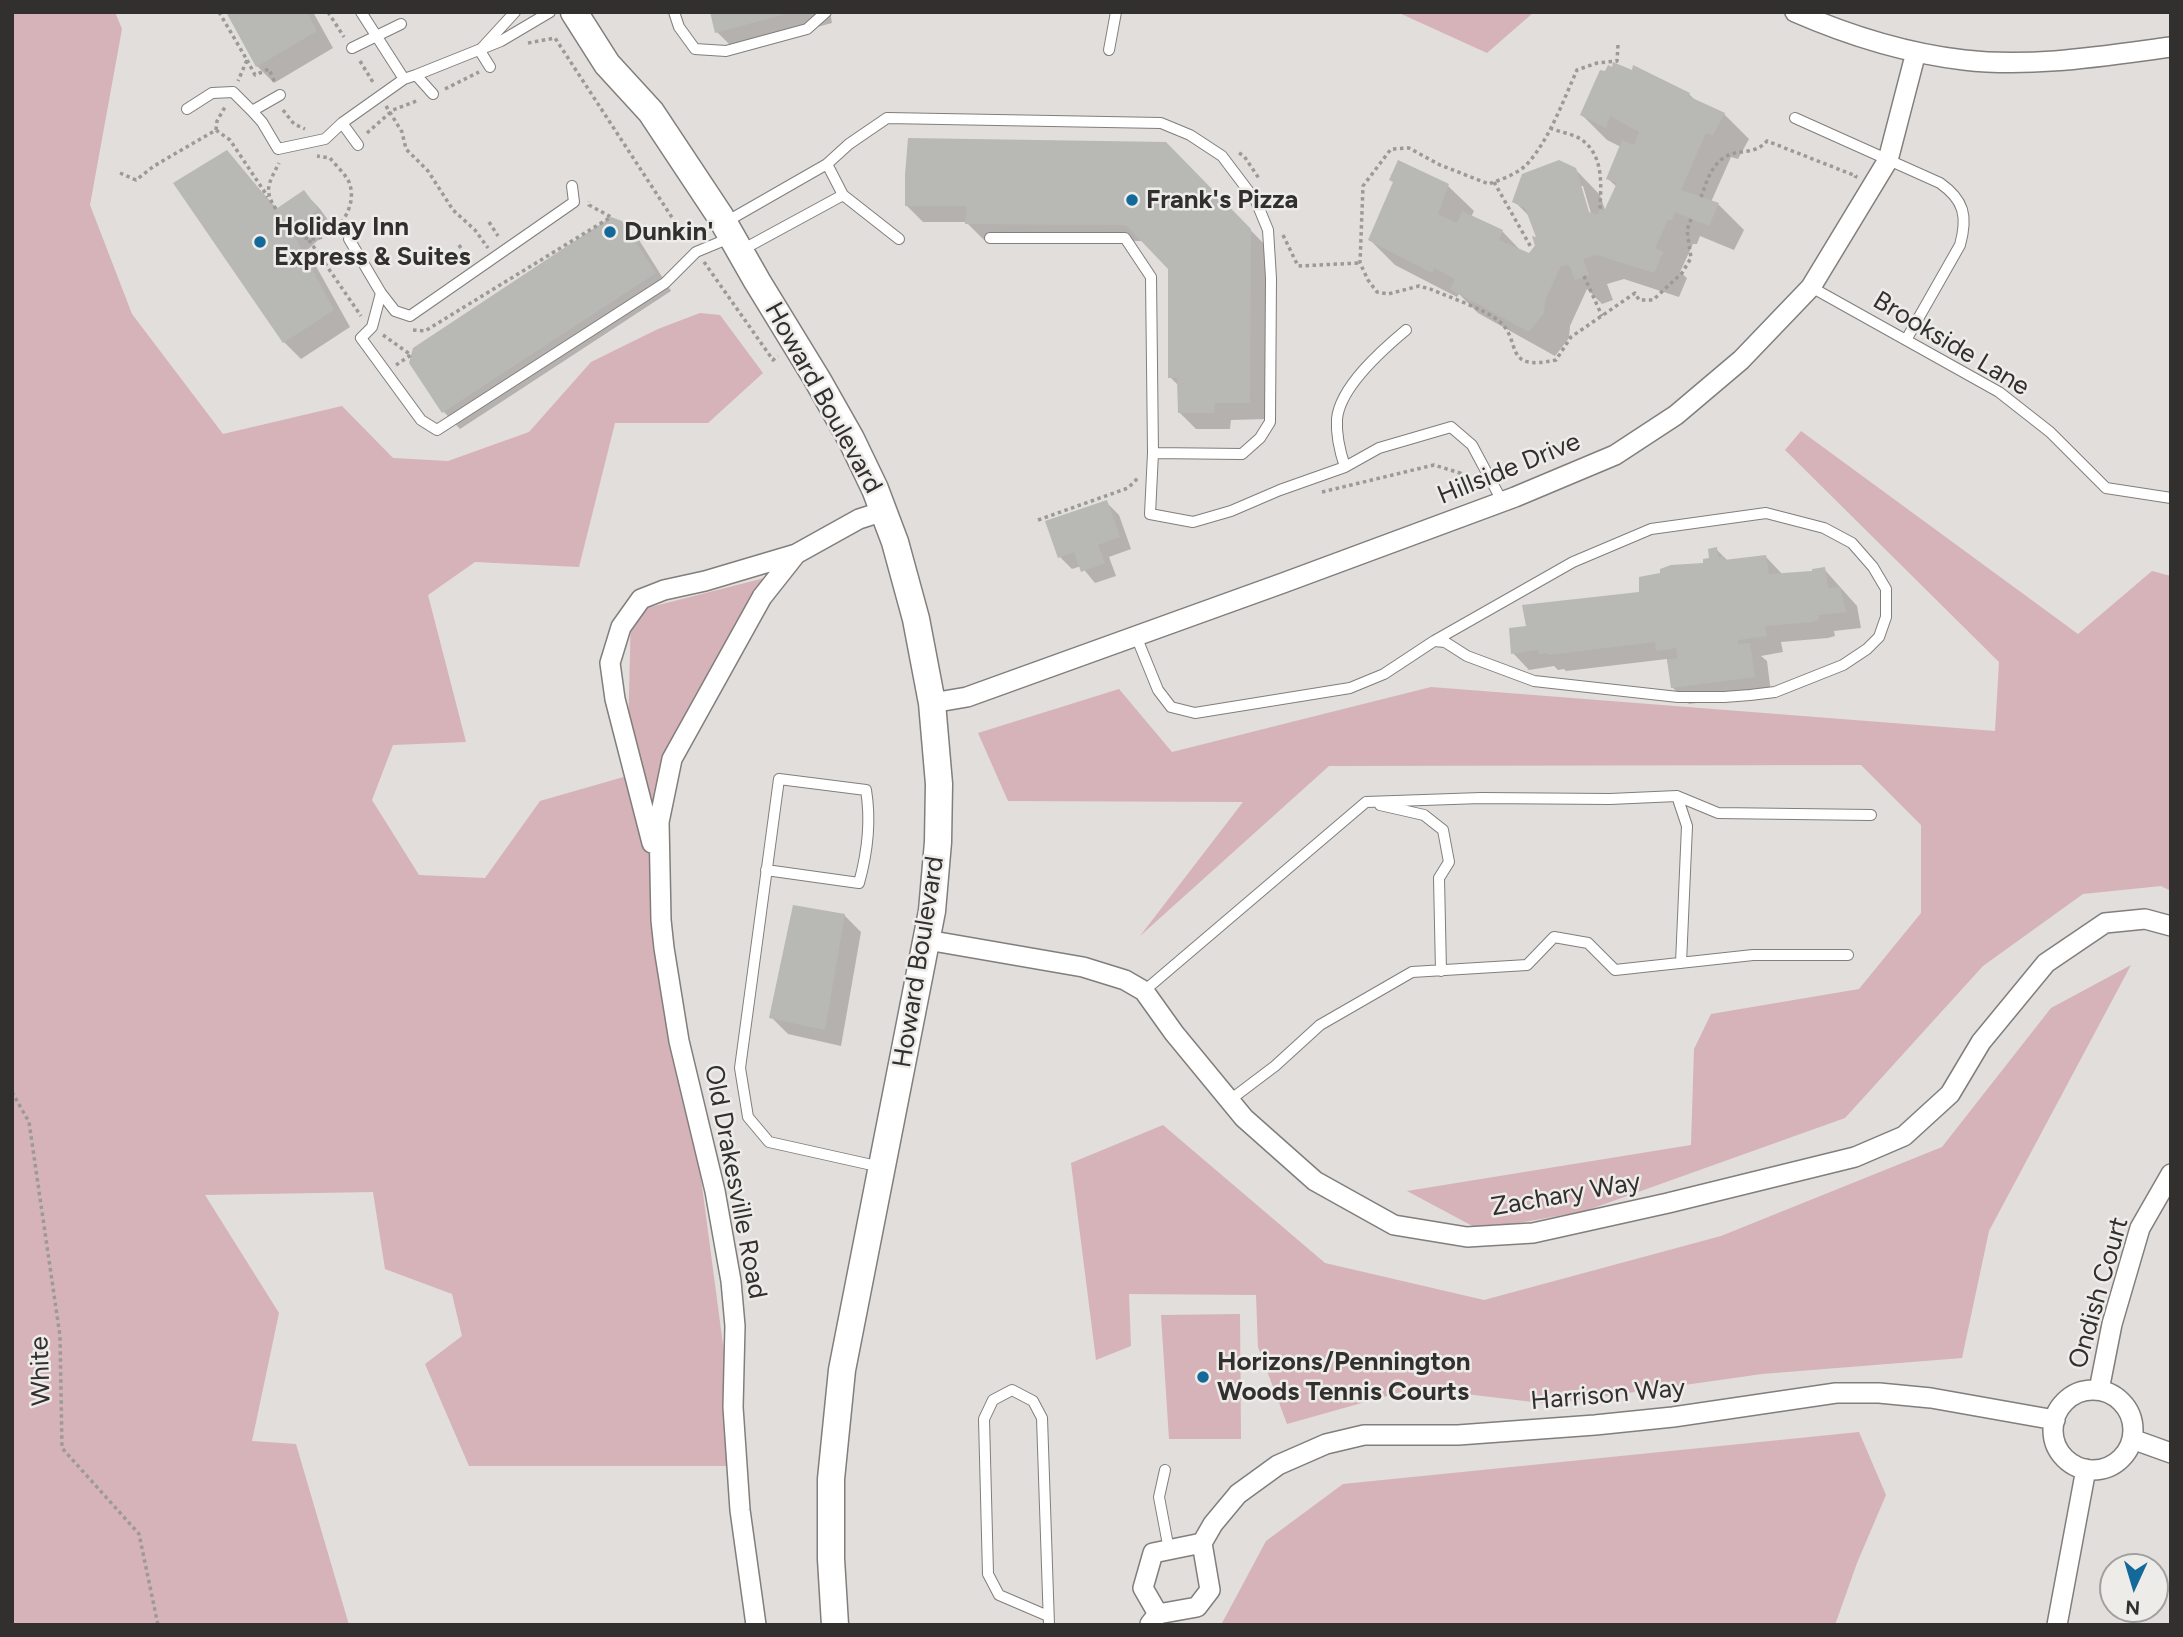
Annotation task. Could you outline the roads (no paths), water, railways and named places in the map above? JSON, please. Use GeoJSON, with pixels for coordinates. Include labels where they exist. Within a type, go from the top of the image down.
{"type":"FeatureCollection","features":[{"type":"Feature","properties":{"kind":"main road","name":"Howard Boulevard"},"geometry":{"type":"LineString","coordinates":[[574,12],[607,64],[651,112],[732,237],[851,439],[884,511],[916,619],[932,702],[939,784],[938,842],[932,911],[842,1370],[831,1479],[831,1559],[835,1625]]}},
{"type":"Feature","properties":{"kind":"street"},"geometry":{"type":"LineString","coordinates":[[1795,12],[1850,36],[1965,61],[2021,62],[2109,56],[2171,47]]}},
{"type":"Feature","properties":{"kind":"street","name":"Hillside Drive"},"geometry":{"type":"LineString","coordinates":[[932,702],[967,696],[1502,501],[1615,455],[1676,415],[1741,360],[1811,287],[1888,160],[1916,52]]}},
{"type":"Feature","properties":{"kind":"street","name":"Old Drakesville Road"},"geometry":{"type":"LineString","coordinates":[[660,876],[615,699],[610,663],[621,627],[641,599],[664,590],[705,582],[796,554],[859,519],[884,511]]}},
{"type":"Feature","properties":{"kind":"street","name":"Old Drakesville Road"},"geometry":{"type":"LineString","coordinates":[[751,1623],[733,1407],[735,1326],[731,1280],[715,1191],[679,1041],[664,948],[659,822],[672,760],[762,597],[796,554]]}},
{"type":"Feature","properties":{"kind":"street","name":"Zachary Way"},"geometry":{"type":"LineString","coordinates":[[1144,991],[1174,1034],[1244,1118],[1315,1181],[1394,1225],[1467,1237],[1533,1233],[1819,1167],[1855,1157],[1903,1136],[1950,1094],[1981,1042],[2046,963],[2105,923],[2145,919],[2171,926]]}},
{"type":"Feature","properties":{"kind":"street"},"geometry":{"type":"LineString","coordinates":[[927,940],[1083,967],[1125,981],[1144,991]]}},
{"type":"Feature","properties":{"kind":"street","name":"Ondish Court"},"geometry":{"type":"LineString","coordinates":[[2099,1390],[2112,1324],[2140,1228],[2171,1174]]}},
{"type":"Feature","properties":{"kind":"street"},"geometry":{"type":"LineString","coordinates":[[2082,1390],[2099,1390],[2126,1402],[2133,1415],[2132,1439],[2120,1461],[2098,1470],[2077,1468],[2060,1455],[2053,1432],[2055,1420],[2069,1395],[2082,1390]]}},
{"type":"Feature","properties":{"kind":"street","name":"Harrison Way"},"geometry":{"type":"LineString","coordinates":[[1202,1543],[1213,1524],[1238,1494],[1278,1465],[1326,1444],[1364,1434],[1458,1435],[1595,1425],[1673,1417],[1836,1393],[1931,1398],[2055,1420]]}},
{"type":"Feature","properties":{"kind":"street"},"geometry":{"type":"LineString","coordinates":[[2132,1439],[2171,1453]]}},
{"type":"Feature","properties":{"kind":"street"},"geometry":{"type":"LineString","coordinates":[[2057,1625],[2086,1469]]}},
{"type":"Feature","properties":{"kind":"street"},"geometry":{"type":"LineString","coordinates":[[1202,1543],[1210,1590],[1197,1607],[1154,1619],[1143,1588],[1153,1553],[1169,1550],[1202,1543]]}},
{"type":"Feature","properties":{"kind":"lane"},"geometry":{"type":"LineString","coordinates":[[361,12],[404,79]]}},
{"type":"Feature","properties":{"kind":"lane"},"geometry":{"type":"LineString","coordinates":[[480,51],[515,12]]}},
{"type":"Feature","properties":{"kind":"lane"},"geometry":{"type":"LineString","coordinates":[[187,109],[212,93],[233,92],[262,122],[278,149],[325,139],[342,123],[404,79],[480,51],[550,12]]}},
{"type":"Feature","properties":{"kind":"lane"},"geometry":{"type":"LineString","coordinates":[[674,12],[679,27],[695,49],[726,51],[807,29],[826,12]]}},
{"type":"Feature","properties":{"kind":"lane"},"geometry":{"type":"LineString","coordinates":[[1109,50],[1116,12]]}},
{"type":"Feature","properties":{"kind":"lane"},"geometry":{"type":"LineString","coordinates":[[352,48],[401,24]]}},
{"type":"Feature","properties":{"kind":"lane"},"geometry":{"type":"LineString","coordinates":[[480,51],[490,67]]}},
{"type":"Feature","properties":{"kind":"lane"},"geometry":{"type":"LineString","coordinates":[[415,75],[433,94]]}},
{"type":"Feature","properties":{"kind":"lane"},"geometry":{"type":"LineString","coordinates":[[252,111],[280,95]]}},
{"type":"Feature","properties":{"kind":"lane"},"geometry":{"type":"LineString","coordinates":[[732,237],[849,144],[887,118],[1161,123],[1190,135],[1222,156],[1256,201],[1268,230],[1271,278],[1270,422],[1259,438],[1242,454],[1153,453]]}},
{"type":"Feature","properties":{"kind":"lane"},"geometry":{"type":"LineString","coordinates":[[1796,118],[1940,183],[1956,194],[1963,212],[1965,229],[1960,244],[1906,340]]}},
{"type":"Feature","properties":{"kind":"lane"},"geometry":{"type":"LineString","coordinates":[[342,123],[362,143]]}},
{"type":"Feature","properties":{"kind":"lane"},"geometry":{"type":"LineString","coordinates":[[827,164],[843,195],[899,239]]}},
{"type":"Feature","properties":{"kind":"lane"},"geometry":{"type":"LineString","coordinates":[[349,239],[395,312],[410,316],[574,202],[572,186]]}},
{"type":"Feature","properties":{"kind":"lane"},"geometry":{"type":"LineString","coordinates":[[381,293],[372,327],[361,338],[421,420],[437,430],[665,283],[696,252],[843,195]]}},
{"type":"Feature","properties":{"kind":"lane"},"geometry":{"type":"LineString","coordinates":[[990,238],[1125,238],[1151,277],[1153,453],[1150,514],[1193,522],[1231,512],[1280,490],[1345,467],[1379,448],[1451,427],[1472,445],[1502,501]]}},
{"type":"Feature","properties":{"kind":"lane","name":"Brookside Lane"},"geometry":{"type":"LineString","coordinates":[[1811,287],[1999,392],[2050,432],[2106,488],[2171,498]]}},
{"type":"Feature","properties":{"kind":"lane"},"geometry":{"type":"LineString","coordinates":[[1345,467],[1339,450],[1337,418],[1347,390],[1406,330]]}},
{"type":"Feature","properties":{"kind":"lane"},"geometry":{"type":"LineString","coordinates":[[1136,636],[1158,690],[1171,707],[1195,713],[1350,688],[1384,674],[1434,641],[1573,562],[1651,529],[1766,513],[1824,528],[1852,544],[1873,567],[1886,589],[1886,617],[1879,637],[1867,649],[1843,665],[1775,692],[1724,697],[1678,697],[1534,681],[1467,656],[1445,642],[1434,641]]}},
{"type":"Feature","properties":{"kind":"lane"},"geometry":{"type":"LineString","coordinates":[[766,870],[859,883],[864,864],[869,808],[866,790],[779,779],[766,870],[740,1068],[748,1117],[769,1142],[882,1167]]}},
{"type":"Feature","properties":{"kind":"lane"},"geometry":{"type":"LineString","coordinates":[[1677,796],[1688,826],[1681,963]]}},
{"type":"Feature","properties":{"kind":"lane"},"geometry":{"type":"LineString","coordinates":[[1144,991],[1366,802],[1677,796],[1718,813],[1871,815]]}},
{"type":"Feature","properties":{"kind":"lane"},"geometry":{"type":"LineString","coordinates":[[1366,802],[1424,815],[1443,830],[1450,862],[1439,878],[1441,971]]}},
{"type":"Feature","properties":{"kind":"lane"},"geometry":{"type":"LineString","coordinates":[[1230,1100],[1275,1066],[1320,1025],[1412,972],[1527,965],[1554,937],[1588,943],[1615,970],[1753,955],[1848,955]]}},
{"type":"Feature","properties":{"kind":"lane"},"geometry":{"type":"LineString","coordinates":[[1013,1390],[1033,1401],[1042,1418],[1049,1620],[999,1595],[988,1574],[984,1419],[993,1400],[1013,1390]]}},
{"type":"Feature","properties":{"kind":"lane"},"geometry":{"type":"LineString","coordinates":[[1165,1470],[1159,1497],[1169,1550]]}},
{"type":"Feature","properties":{"kind":"place","name":"Frank's Pizza"},"geometry":{"type":"Point","coordinates":[1132,200]}},
{"type":"Feature","properties":{"kind":"place","name":"Dunkin'"},"geometry":{"type":"Point","coordinates":[610,232]}},
{"type":"Feature","properties":{"kind":"place","name":"Holiday Inn Express & Suites"},"geometry":{"type":"Point","coordinates":[260,242]}},
{"type":"Feature","properties":{"kind":"place","name":"Horizons/Pennington Woods Tennis Courts"},"geometry":{"type":"Point","coordinates":[1203,1377]}}]}
